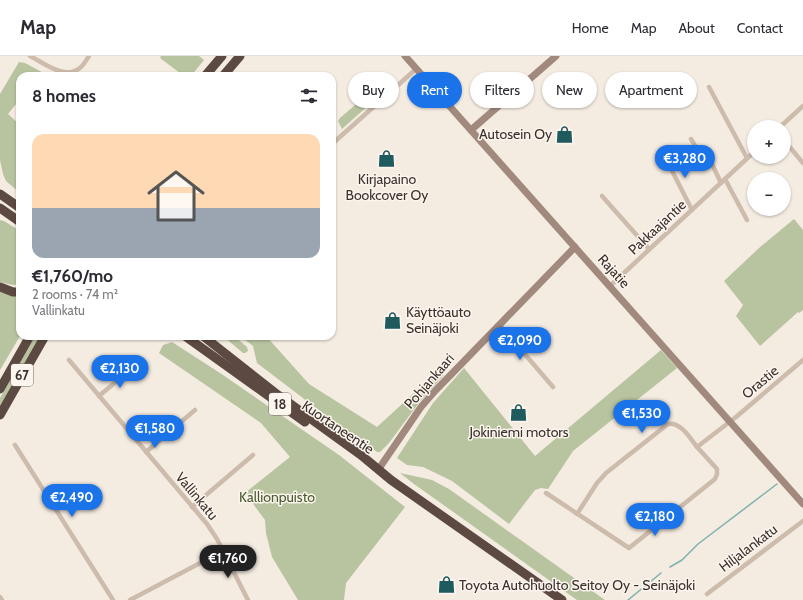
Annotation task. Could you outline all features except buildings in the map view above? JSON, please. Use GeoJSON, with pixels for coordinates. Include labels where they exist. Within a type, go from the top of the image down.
{"type":"FeatureCollection","features":[{"type":"Feature","properties":{"kind":"highway"},"geometry":{"type":"LineString","coordinates":[[208,72],[222,56]]}},
{"type":"Feature","properties":{"kind":"highway"},"geometry":{"type":"LineString","coordinates":[[226,72],[240,56]]}},
{"type":"Feature","properties":{"kind":"highway"},"geometry":{"type":"LineString","coordinates":[[0,194],[16,205]]}},
{"type":"Feature","properties":{"kind":"highway"},"geometry":{"type":"LineString","coordinates":[[0,208],[16,219]]}},
{"type":"Feature","properties":{"kind":"highway"},"geometry":{"type":"LineString","coordinates":[[0,287],[16,292]]}},
{"type":"Feature","properties":{"kind":"highway","name":"67"},"geometry":{"type":"LineString","coordinates":[[0,389],[28,340]]}},
{"type":"Feature","properties":{"kind":"highway","name":"67"},"geometry":{"type":"LineString","coordinates":[[0,415],[43,340]]}},
{"type":"Feature","properties":{"kind":"highway","name":"Kuortaneentie"},"geometry":{"type":"LineString","coordinates":[[191,340],[358,460],[378,470]]}},
{"type":"Feature","properties":{"kind":"highway","name":"Kuortaneentie"},"geometry":{"type":"LineString","coordinates":[[208,340],[378,470],[562,600]]}},
{"type":"Feature","properties":{"kind":"street"},"geometry":{"type":"LineString","coordinates":[[30,56],[62,72]]}},
{"type":"Feature","properties":{"kind":"street"},"geometry":{"type":"LineString","coordinates":[[70,72],[81,67],[89,56]]}},
{"type":"Feature","properties":{"kind":"street","name":"Rajatie"},"geometry":{"type":"LineString","coordinates":[[405,56],[731,421],[803,504]]}},
{"type":"Feature","properties":{"kind":"street"},"geometry":{"type":"LineString","coordinates":[[471,130],[556,56]]}},
{"type":"Feature","properties":{"kind":"street"},"geometry":{"type":"LineString","coordinates":[[336,140],[416,69]]}},
{"type":"Feature","properties":{"kind":"street"},"geometry":{"type":"LineString","coordinates":[[709,87],[747,158]]}},
{"type":"Feature","properties":{"kind":"street"},"geometry":{"type":"LineString","coordinates":[[788,120],[803,106]]}},
{"type":"Feature","properties":{"kind":"street"},"geometry":{"type":"LineString","coordinates":[[691,139],[697,149],[705,153],[747,220]]}},
{"type":"Feature","properties":{"kind":"street"},"geometry":{"type":"LineString","coordinates":[[791,149],[803,164]]}},
{"type":"Feature","properties":{"kind":"street"},"geometry":{"type":"LineString","coordinates":[[664,155],[692,210]]}},
{"type":"Feature","properties":{"kind":"street","name":"Pakkaajantie"},"geometry":{"type":"LineString","coordinates":[[610,286],[747,158]]}},
{"type":"Feature","properties":{"kind":"street"},"geometry":{"type":"LineString","coordinates":[[602,196],[649,249]]}},
{"type":"Feature","properties":{"kind":"street","name":"Pohjankaari"},"geometry":{"type":"LineString","coordinates":[[378,470],[421,407],[575,246]]}},
{"type":"Feature","properties":{"kind":"street"},"geometry":{"type":"LineString","coordinates":[[499,324],[553,387]]}},
{"type":"Feature","properties":{"kind":"street","name":"Vallinkatu"},"geometry":{"type":"LineString","coordinates":[[68,360],[192,507],[217,539],[248,600]]}},
{"type":"Feature","properties":{"kind":"street","name":"Orastie"},"geometry":{"type":"LineString","coordinates":[[698,446],[731,421],[803,360]]}},
{"type":"Feature","properties":{"kind":"street"},"geometry":{"type":"LineString","coordinates":[[99,396],[131,369]]}},
{"type":"Feature","properties":{"kind":"street"},"geometry":{"type":"LineString","coordinates":[[146,452],[195,410]]}},
{"type":"Feature","properties":{"kind":"street"},"geometry":{"type":"LineString","coordinates":[[546,493],[577,514],[629,548],[715,479],[717,469],[678,425],[673,423],[668,424],[606,473],[597,483],[577,514]]}},
{"type":"Feature","properties":{"kind":"street"},"geometry":{"type":"LineString","coordinates":[[15,445],[113,600]]}},
{"type":"Feature","properties":{"kind":"street"},"geometry":{"type":"LineString","coordinates":[[192,507],[253,455]]}},
{"type":"Feature","properties":{"kind":"street","name":"Hiljalankatu"},"geometry":{"type":"LineString","coordinates":[[707,594],[803,521]]}},
{"type":"Feature","properties":{"kind":"street"},"geometry":{"type":"LineString","coordinates":[[130,600],[223,551]]}},
{"type":"Feature","properties":{"kind":"street"},"geometry":{"type":"LineString","coordinates":[[0,596],[2,600]]}},
{"type":"Feature","properties":{"kind":"green space"},"geometry":{"type":"Polygon","coordinates":[[[161,56],[199,56],[204,60],[194,72],[179,72],[160,58],[161,56]]]}},
{"type":"Feature","properties":{"kind":"green space"},"geometry":{"type":"Polygon","coordinates":[[[19,62],[25,63],[42,72],[16,72],[16,104],[8,114],[16,121],[16,190],[6,181],[0,160],[0,94],[19,62]]]}},
{"type":"Feature","properties":{"kind":"green space"},"geometry":{"type":"Polygon","coordinates":[[[352,108],[365,108],[342,129],[338,121],[352,108]]]}},
{"type":"Feature","properties":{"kind":"green space"},"geometry":{"type":"Polygon","coordinates":[[[794,219],[803,230],[803,310],[799,313],[798,312],[760,346],[736,316],[743,305],[724,281],[759,248],[794,219]]]}},
{"type":"Feature","properties":{"kind":"green space"},"geometry":{"type":"Polygon","coordinates":[[[0,220],[16,228],[16,284],[0,282],[0,220]]]}},
{"type":"Feature","properties":{"kind":"green space"},"geometry":{"type":"Polygon","coordinates":[[[0,292],[16,294],[16,340],[18,340],[0,370],[0,292]]]}},
{"type":"Feature","properties":{"kind":"green space"},"geometry":{"type":"Polygon","coordinates":[[[33,340],[39,340],[0,410],[0,398],[33,340]]]}},
{"type":"Feature","properties":{"kind":"green space"},"geometry":{"type":"Polygon","coordinates":[[[228,340],[239,340],[247,347],[248,351],[243,353],[228,340]]]}},
{"type":"Feature","properties":{"kind":"green space"},"geometry":{"type":"Polygon","coordinates":[[[245,340],[270,340],[309,384],[377,427],[437,372],[444,375],[418,404],[389,443],[380,452],[377,452],[257,363],[253,346],[245,340]]]}},
{"type":"Feature","properties":{"kind":"green space","name":"Kallionpuisto"},"geometry":{"type":"Polygon","coordinates":[[[172,342],[220,373],[339,455],[405,507],[346,583],[344,600],[298,600],[272,557],[266,533],[265,520],[245,493],[290,457],[261,423],[159,353],[163,345],[172,342]]]}},
{"type":"Feature","properties":{"kind":"green space"},"geometry":{"type":"Polygon","coordinates":[[[661,350],[677,368],[573,451],[548,489],[541,488],[535,490],[509,524],[452,481],[423,467],[407,465],[397,458],[433,403],[464,368],[535,456],[661,350]]]}},
{"type":"Feature","properties":{"kind":"green space"},"geometry":{"type":"Polygon","coordinates":[[[400,473],[432,480],[449,489],[605,600],[577,600],[400,473]]]}},
{"type":"Feature","properties":{"kind":"waterway"},"geometry":{"type":"LineString","coordinates":[[670,567],[682,560],[698,544],[777,484]]}},
{"type":"Feature","properties":{"kind":"waterway"},"geometry":{"type":"LineString","coordinates":[[628,600],[661,573]]}},
{"type":"Feature","properties":{"kind":"place","name":"Autosein Oy"},"geometry":{"type":"Point","coordinates":[565,134]}},
{"type":"Feature","properties":{"kind":"place","name":"Kirjapaino Bookcover Oy"},"geometry":{"type":"Point","coordinates":[387,159]}},
{"type":"Feature","properties":{"kind":"place","name":"Käyttöauto Seinäjoki"},"geometry":{"type":"Point","coordinates":[393,320]}},
{"type":"Feature","properties":{"kind":"place","name":"Jokiniemi motors"},"geometry":{"type":"Point","coordinates":[519,412]}},
{"type":"Feature","properties":{"kind":"place","name":"Toyota Autohuolto Seitoy Oy - Seinäjoki"},"geometry":{"type":"Point","coordinates":[446,585]}}]}
